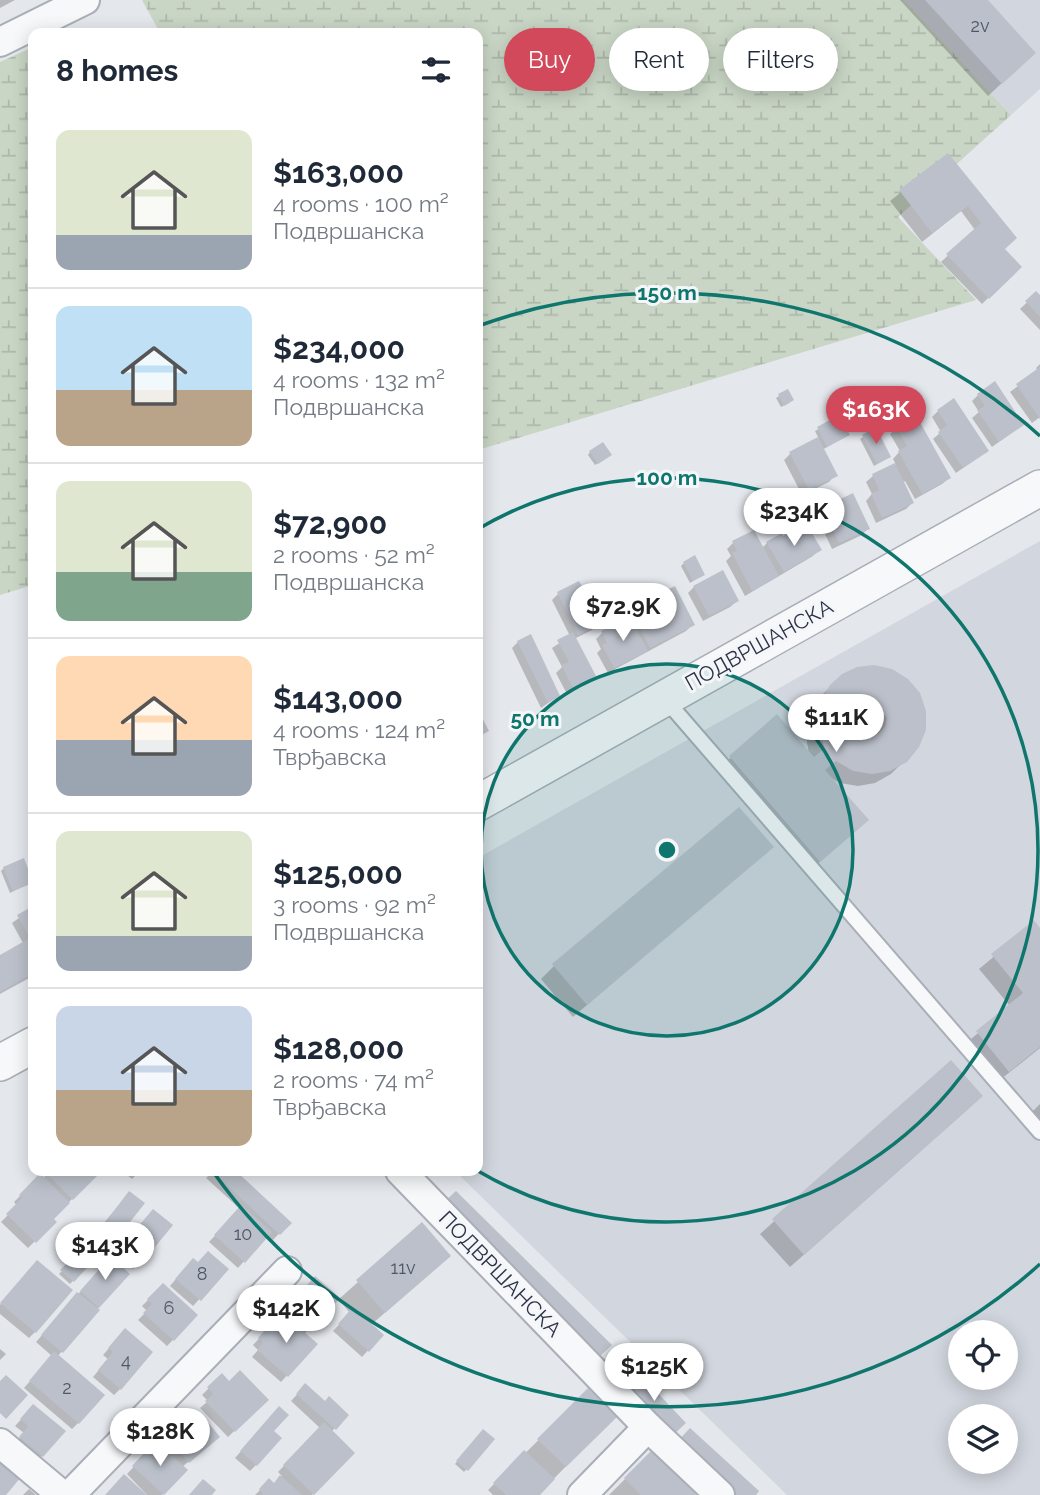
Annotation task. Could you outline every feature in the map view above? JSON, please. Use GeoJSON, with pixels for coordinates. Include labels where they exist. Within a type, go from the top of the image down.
{"type":"FeatureCollection","features":[{"type":"Feature","properties":{"kind":"street"},"geometry":{"type":"LineString","coordinates":[[29,28],[85,1]]}},
{"type":"Feature","properties":{"kind":"street"},"geometry":{"type":"LineString","coordinates":[[0,42],[28,28]]}},
{"type":"Feature","properties":{"kind":"street","name":"ПОДВРШАНСКА"},"geometry":{"type":"LineString","coordinates":[[483,800],[1040,488]]}},
{"type":"Feature","properties":{"kind":"street"},"geometry":{"type":"LineString","coordinates":[[0,1063],[28,1048]]}},
{"type":"Feature","properties":{"kind":"street","name":"ПОДВРШАНСКА"},"geometry":{"type":"LineString","coordinates":[[405,1176],[648,1427],[720,1495]]}},
{"type":"Feature","properties":{"kind":"street"},"geometry":{"type":"LineString","coordinates":[[70,1495],[287,1271]]}},
{"type":"Feature","properties":{"kind":"street"},"geometry":{"type":"LineString","coordinates":[[582,1495],[648,1427]]}},
{"type":"Feature","properties":{"kind":"street"},"geometry":{"type":"LineString","coordinates":[[0,1443],[62,1495]]}},
{"type":"Feature","properties":{"kind":"lane"},"geometry":{"type":"LineString","coordinates":[[664,698],[1040,1132]]}},
{"type":"Feature","properties":{"kind":"shaded area"},"geometry":{"type":"Polygon","coordinates":[[[904,0],[1040,0],[1040,89],[1011,115],[904,0]]]}},
{"type":"Feature","properties":{"kind":"shaded area"},"geometry":{"type":"Polygon","coordinates":[[[1040,541],[1040,1495],[787,1495],[460,1176],[483,1176],[483,855],[1040,541]]]}},
{"type":"Feature","properties":{"kind":"green space"},"geometry":{"type":"Polygon","coordinates":[[[142,0],[904,0],[1011,115],[898,217],[976,300],[483,448],[483,28],[157,28],[142,0]]]}},
{"type":"Feature","properties":{"kind":"green space"},"geometry":{"type":"Polygon","coordinates":[[[28,49],[28,587],[0,595],[0,62],[28,49]]]}},
{"type":"Feature","properties":{"kind":"building"},"geometry":{"type":"Polygon","coordinates":[[[925,0],[988,0],[1036,53],[1002,84],[925,0]]]}},
{"type":"Feature","properties":{"kind":"building"},"geometry":{"type":"Polygon","coordinates":[[[948,153],[1017,238],[1005,249],[1022,267],[989,299],[946,254],[981,223],[968,206],[932,233],[899,190],[948,153]]]}},
{"type":"Feature","properties":{"kind":"building"},"geometry":{"type":"Polygon","coordinates":[[[1036,291],[1040,295],[1040,317],[1025,301],[1036,291]]]}},
{"type":"Feature","properties":{"kind":"building"},"geometry":{"type":"Polygon","coordinates":[[[1040,367],[1040,419],[1016,384],[1040,367]]]}},
{"type":"Feature","properties":{"kind":"building"},"geometry":{"type":"Polygon","coordinates":[[[995,381],[1024,425],[999,442],[977,410],[985,406],[977,394],[995,381]]]}},
{"type":"Feature","properties":{"kind":"building"},"geometry":{"type":"Polygon","coordinates":[[[788,389],[794,400],[784,406],[778,394],[788,389]]]}},
{"type":"Feature","properties":{"kind":"building"},"geometry":{"type":"Polygon","coordinates":[[[954,398],[989,451],[963,468],[938,432],[947,425],[937,410],[954,398]]]}},
{"type":"Feature","properties":{"kind":"building"},"geometry":{"type":"Polygon","coordinates":[[[839,415],[850,435],[827,447],[817,427],[839,415]]]}},
{"type":"Feature","properties":{"kind":"building"},"geometry":{"type":"Polygon","coordinates":[[[916,415],[951,478],[922,494],[898,451],[907,446],[896,427],[916,415]]]}},
{"type":"Feature","properties":{"kind":"building"},"geometry":{"type":"Polygon","coordinates":[[[876,427],[891,457],[877,464],[862,435],[876,427]]]}},
{"type":"Feature","properties":{"kind":"building"},"geometry":{"type":"Polygon","coordinates":[[[818,437],[838,476],[809,490],[789,452],[818,437]]]}},
{"type":"Feature","properties":{"kind":"building"},"geometry":{"type":"Polygon","coordinates":[[[603,442],[612,455],[598,464],[589,451],[603,442]]]}},
{"type":"Feature","properties":{"kind":"building"},"geometry":{"type":"Polygon","coordinates":[[[895,463],[914,503],[882,518],[871,494],[879,490],[872,474],[895,463]]]}},
{"type":"Feature","properties":{"kind":"building"},"geometry":{"type":"Polygon","coordinates":[[[853,493],[870,529],[839,543],[822,508],[853,493]]]}},
{"type":"Feature","properties":{"kind":"building"},"geometry":{"type":"Polygon","coordinates":[[[807,525],[822,550],[784,572],[766,542],[782,533],[783,536],[792,531],[794,533],[807,525]]]}},
{"type":"Feature","properties":{"kind":"building"},"geometry":{"type":"Polygon","coordinates":[[[754,530],[779,576],[752,591],[732,553],[737,551],[732,541],[754,530]]]}},
{"type":"Feature","properties":{"kind":"building"},"geometry":{"type":"Polygon","coordinates":[[[695,555],[705,575],[693,581],[683,562],[695,555]]]}},
{"type":"Feature","properties":{"kind":"building"},"geometry":{"type":"Polygon","coordinates":[[[723,570],[739,601],[709,616],[693,586],[723,570]]]}},
{"type":"Feature","properties":{"kind":"building"},"geometry":{"type":"Polygon","coordinates":[[[579,581],[601,624],[578,635],[557,592],[579,581]]]}},
{"type":"Feature","properties":{"kind":"building"},"geometry":{"type":"Polygon","coordinates":[[[675,586],[695,625],[650,648],[630,608],[675,586]]]}},
{"type":"Feature","properties":{"kind":"building"},"geometry":{"type":"Polygon","coordinates":[[[630,617],[648,651],[614,668],[602,645],[607,643],[601,631],[630,617]]]}},
{"type":"Feature","properties":{"kind":"building"},"geometry":{"type":"Polygon","coordinates":[[[573,632],[596,676],[573,688],[561,665],[569,662],[557,640],[573,632]]]}},
{"type":"Feature","properties":{"kind":"building"},"geometry":{"type":"Polygon","coordinates":[[[531,634],[560,696],[548,703],[517,641],[531,634]]]}},
{"type":"Feature","properties":{"kind":"building"},"geometry":{"type":"Polygon","coordinates":[[[874,665],[892,669],[908,679],[920,693],[926,711],[926,730],[919,747],[907,762],[890,771],[872,774],[853,771],[836,761],[825,770],[869,820],[820,862],[729,756],[777,714],[814,757],[825,748],[819,731],[818,715],[822,699],[830,685],[842,674],[857,667],[874,665]],[[868,705],[857,715],[859,730],[868,735],[878,734],[885,727],[887,718],[878,706],[868,705]]]}},
{"type":"Feature","properties":{"kind":"building"},"geometry":{"type":"Polygon","coordinates":[[[483,720],[489,731],[483,734],[483,720]]]}},
{"type":"Feature","properties":{"kind":"building"},"geometry":{"type":"Polygon","coordinates":[[[739,807],[774,847],[587,1005],[552,964],[739,807]]]}},
{"type":"Feature","properties":{"kind":"building"},"geometry":{"type":"Polygon","coordinates":[[[24,858],[28,869],[28,885],[13,891],[3,867],[24,858]]]}},
{"type":"Feature","properties":{"kind":"building"},"geometry":{"type":"Polygon","coordinates":[[[28,909],[28,934],[17,915],[28,909]]]}},
{"type":"Feature","properties":{"kind":"building"},"geometry":{"type":"Polygon","coordinates":[[[1034,920],[1040,928],[1040,1047],[1009,1072],[976,1031],[1023,993],[991,954],[1034,920]]]}},
{"type":"Feature","properties":{"kind":"building"},"geometry":{"type":"Polygon","coordinates":[[[28,939],[28,976],[0,992],[0,955],[28,939]]]}},
{"type":"Feature","properties":{"kind":"building"},"geometry":{"type":"Polygon","coordinates":[[[951,1060],[983,1096],[804,1255],[772,1219],[951,1060]]]}},
{"type":"Feature","properties":{"kind":"building"},"geometry":{"type":"Polygon","coordinates":[[[37,1176],[43,1176],[70,1203],[54,1219],[57,1222],[36,1243],[6,1214],[22,1198],[19,1195],[37,1176]]]}},
{"type":"Feature","properties":{"kind":"building"},"geometry":{"type":"Polygon","coordinates":[[[49,1176],[97,1176],[73,1200],[49,1176]]]}},
{"type":"Feature","properties":{"kind":"building"},"geometry":{"type":"Polygon","coordinates":[[[217,1176],[241,1176],[292,1223],[280,1235],[217,1176]]]}},
{"type":"Feature","properties":{"kind":"building"},"geometry":{"type":"Polygon","coordinates":[[[129,1191],[145,1203],[119,1236],[104,1224],[129,1191]]]}},
{"type":"Feature","properties":{"kind":"building"},"geometry":{"type":"Polygon","coordinates":[[[456,1191],[612,1345],[599,1357],[443,1203],[456,1191]]]}},
{"type":"Feature","properties":{"kind":"building"},"geometry":{"type":"Polygon","coordinates":[[[241,1205],[272,1232],[245,1263],[214,1235],[241,1205]]]}},
{"type":"Feature","properties":{"kind":"building"},"geometry":{"type":"Polygon","coordinates":[[[153,1209],[173,1225],[141,1264],[121,1247],[153,1209]]]}},
{"type":"Feature","properties":{"kind":"building"},"geometry":{"type":"Polygon","coordinates":[[[422,1222],[451,1256],[385,1313],[356,1280],[422,1222]]]}},
{"type":"Feature","properties":{"kind":"building"},"geometry":{"type":"Polygon","coordinates":[[[100,1225],[117,1239],[97,1261],[81,1248],[100,1225]]]}},
{"type":"Feature","properties":{"kind":"building"},"geometry":{"type":"Polygon","coordinates":[[[75,1245],[93,1261],[74,1282],[60,1270],[69,1261],[64,1257],[75,1245]]]}},
{"type":"Feature","properties":{"kind":"building"},"geometry":{"type":"Polygon","coordinates":[[[208,1251],[229,1269],[201,1301],[175,1279],[193,1258],[198,1262],[208,1251]]]}},
{"type":"Feature","properties":{"kind":"building"},"geometry":{"type":"Polygon","coordinates":[[[111,1256],[130,1274],[99,1308],[80,1291],[111,1256]]]}},
{"type":"Feature","properties":{"kind":"building"},"geometry":{"type":"Polygon","coordinates":[[[37,1260],[73,1290],[36,1333],[0,1303],[37,1260]]]}},
{"type":"Feature","properties":{"kind":"building"},"geometry":{"type":"Polygon","coordinates":[[[315,1276],[340,1298],[314,1327],[289,1306],[315,1276]]]}},
{"type":"Feature","properties":{"kind":"building"},"geometry":{"type":"Polygon","coordinates":[[[163,1283],[198,1315],[174,1341],[143,1313],[152,1304],[147,1299],[163,1283]]]}},
{"type":"Feature","properties":{"kind":"building"},"geometry":{"type":"Polygon","coordinates":[[[77,1292],[100,1310],[63,1353],[41,1335],[77,1292]]]}},
{"type":"Feature","properties":{"kind":"building"},"geometry":{"type":"Polygon","coordinates":[[[353,1307],[384,1335],[369,1352],[338,1324],[353,1307]]]}},
{"type":"Feature","properties":{"kind":"building"},"geometry":{"type":"Polygon","coordinates":[[[281,1312],[318,1344],[288,1377],[257,1350],[263,1342],[258,1338],[281,1312]]]}},
{"type":"Feature","properties":{"kind":"building"},"geometry":{"type":"Polygon","coordinates":[[[125,1328],[153,1352],[121,1390],[98,1370],[113,1352],[108,1348],[125,1328]]]}},
{"type":"Feature","properties":{"kind":"building"},"geometry":{"type":"Polygon","coordinates":[[[54,1351],[105,1395],[79,1424],[29,1381],[54,1351]]]}},
{"type":"Feature","properties":{"kind":"building"},"geometry":{"type":"Polygon","coordinates":[[[240,1370],[269,1400],[235,1432],[205,1401],[213,1394],[207,1387],[222,1373],[229,1381],[240,1370]]]}},
{"type":"Feature","properties":{"kind":"building"},"geometry":{"type":"Polygon","coordinates":[[[636,1370],[686,1423],[672,1436],[621,1383],[636,1370]]]}},
{"type":"Feature","properties":{"kind":"building"},"geometry":{"type":"Polygon","coordinates":[[[6,1375],[28,1395],[6,1419],[0,1413],[0,1381],[6,1375]]]}},
{"type":"Feature","properties":{"kind":"building"},"geometry":{"type":"Polygon","coordinates":[[[305,1383],[325,1401],[329,1396],[349,1415],[336,1430],[296,1394],[305,1383]]]}},
{"type":"Feature","properties":{"kind":"building"},"geometry":{"type":"Polygon","coordinates":[[[588,1388],[617,1417],[566,1467],[537,1439],[588,1388]]]}},
{"type":"Feature","properties":{"kind":"building"},"geometry":{"type":"Polygon","coordinates":[[[33,1404],[66,1431],[43,1457],[19,1437],[28,1426],[20,1419],[33,1404]]]}},
{"type":"Feature","properties":{"kind":"building"},"geometry":{"type":"Polygon","coordinates":[[[279,1406],[289,1415],[274,1431],[282,1438],[257,1466],[240,1451],[279,1406]]]}},
{"type":"Feature","properties":{"kind":"building"},"geometry":{"type":"Polygon","coordinates":[[[202,1415],[220,1437],[189,1463],[166,1436],[187,1418],[192,1424],[202,1415]]]}},
{"type":"Feature","properties":{"kind":"building"},"geometry":{"type":"Polygon","coordinates":[[[324,1422],[355,1453],[314,1495],[283,1465],[324,1422]]]}},
{"type":"Feature","properties":{"kind":"building"},"geometry":{"type":"Polygon","coordinates":[[[690,1428],[759,1491],[756,1495],[735,1495],[677,1442],[690,1428]]]}},
{"type":"Feature","properties":{"kind":"building"},"geometry":{"type":"Polygon","coordinates":[[[483,1429],[495,1439],[468,1471],[456,1461],[483,1429]]]}},
{"type":"Feature","properties":{"kind":"building"},"geometry":{"type":"Polygon","coordinates":[[[156,1440],[188,1470],[164,1495],[132,1466],[156,1440]]]}},
{"type":"Feature","properties":{"kind":"building"},"geometry":{"type":"Polygon","coordinates":[[[524,1450],[555,1479],[540,1495],[506,1495],[493,1483],[524,1450]]]}},
{"type":"Feature","properties":{"kind":"building"},"geometry":{"type":"Polygon","coordinates":[[[652,1450],[697,1495],[641,1495],[624,1478],[652,1450]]]}},
{"type":"Feature","properties":{"kind":"building"},"geometry":{"type":"Polygon","coordinates":[[[0,1460],[21,1477],[6,1495],[0,1495],[0,1460]]]}},
{"type":"Feature","properties":{"kind":"building"},"geometry":{"type":"Polygon","coordinates":[[[124,1474],[147,1495],[105,1495],[124,1474]]]}},
{"type":"Feature","properties":{"kind":"building"},"geometry":{"type":"Polygon","coordinates":[[[280,1475],[302,1495],[262,1495],[259,1489],[269,1478],[274,1483],[280,1475]]]}},
{"type":"Feature","properties":{"kind":"building"},"geometry":{"type":"Polygon","coordinates":[[[203,1479],[216,1490],[212,1495],[189,1495],[203,1479]]]}}]}
